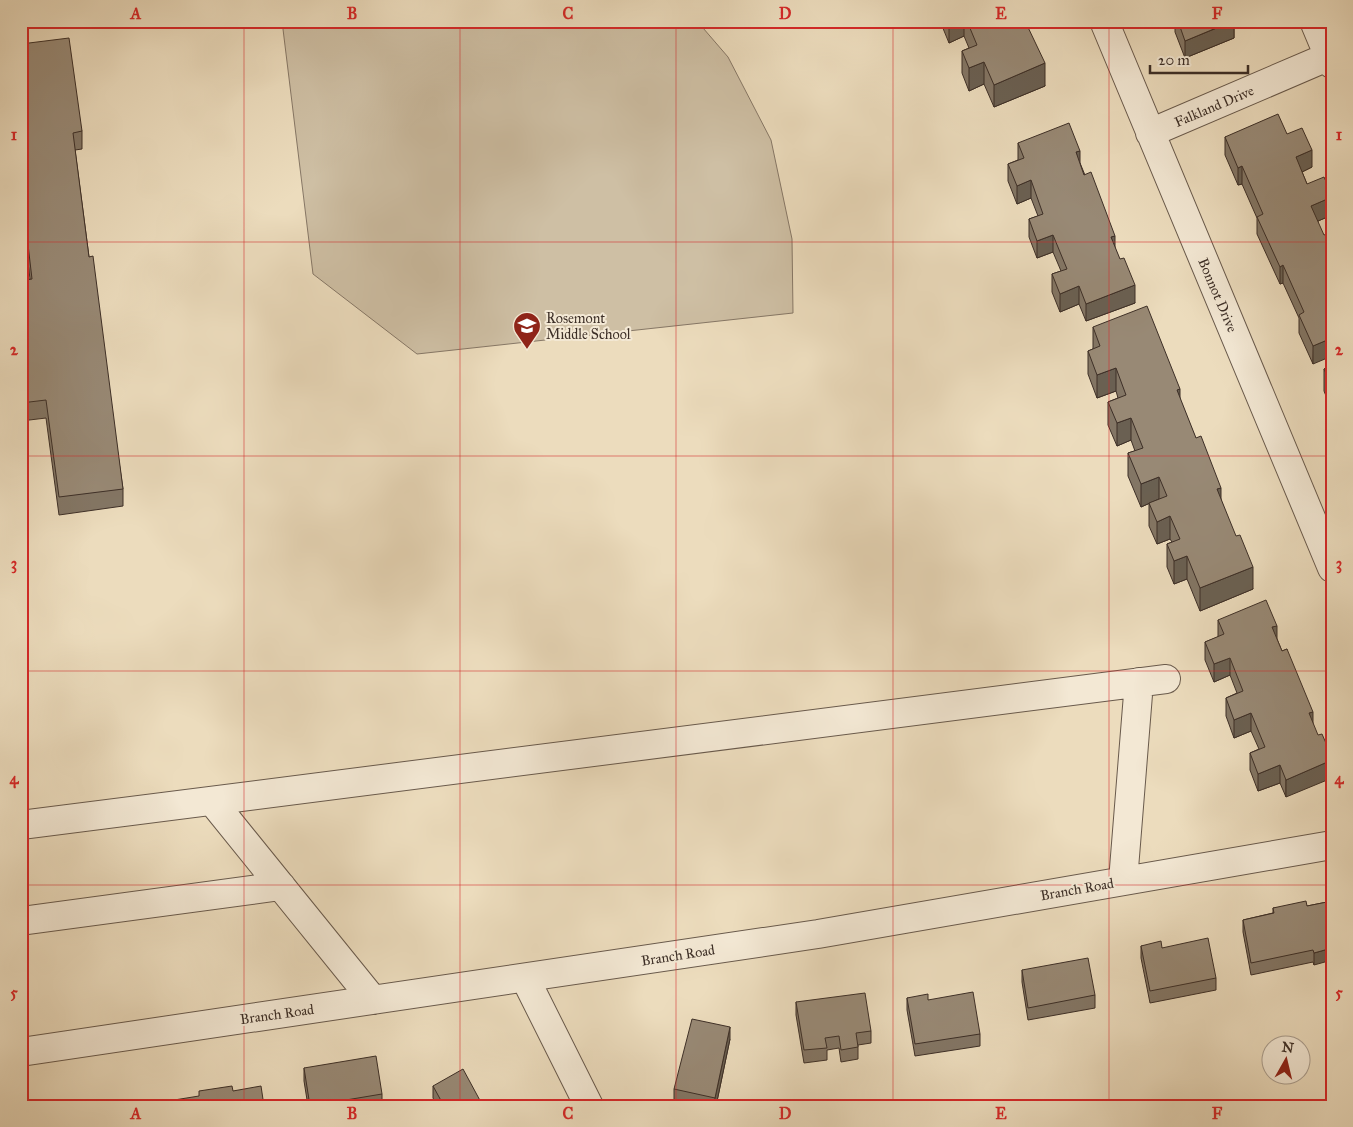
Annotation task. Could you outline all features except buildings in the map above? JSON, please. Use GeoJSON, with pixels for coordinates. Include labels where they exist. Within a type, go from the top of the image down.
{"type":"FeatureCollection","features":[{"type":"Feature","properties":{"kind":"street","name":"Bonnot Drive"},"geometry":{"type":"LineString","coordinates":[[1104,21],[1332,568]]}},
{"type":"Feature","properties":{"kind":"street"},"geometry":{"type":"LineString","coordinates":[[1314,21],[1331,59]]}},
{"type":"Feature","properties":{"kind":"street","name":"Falkland Drive"},"geometry":{"type":"LineString","coordinates":[[1150,132],[1331,59]]}},
{"type":"Feature","properties":{"kind":"street"},"geometry":{"type":"LineString","coordinates":[[21,825],[1166,679]]}},
{"type":"Feature","properties":{"kind":"street"},"geometry":{"type":"LineString","coordinates":[[1123,881],[1139,682]]}},
{"type":"Feature","properties":{"kind":"street"},"geometry":{"type":"LineString","coordinates":[[212,801],[372,1000]]}},
{"type":"Feature","properties":{"kind":"street","name":"Branch Road"},"geometry":{"type":"LineString","coordinates":[[21,1052],[818,934],[1332,845]]}},
{"type":"Feature","properties":{"kind":"street"},"geometry":{"type":"LineString","coordinates":[[21,921],[280,886]]}},
{"type":"Feature","properties":{"kind":"street"},"geometry":{"type":"LineString","coordinates":[[525,978],[589,1106]]}},
{"type":"Feature","properties":{"kind":"shaded area"},"geometry":{"type":"Polygon","coordinates":[[[282,21],[697,21],[728,57],[771,140],[792,239],[793,313],[417,354],[313,274],[282,21]]]}},
{"type":"Feature","properties":{"kind":"place","name":"Rosemont Middle School"},"geometry":{"type":"Point","coordinates":[527,350]}}]}
